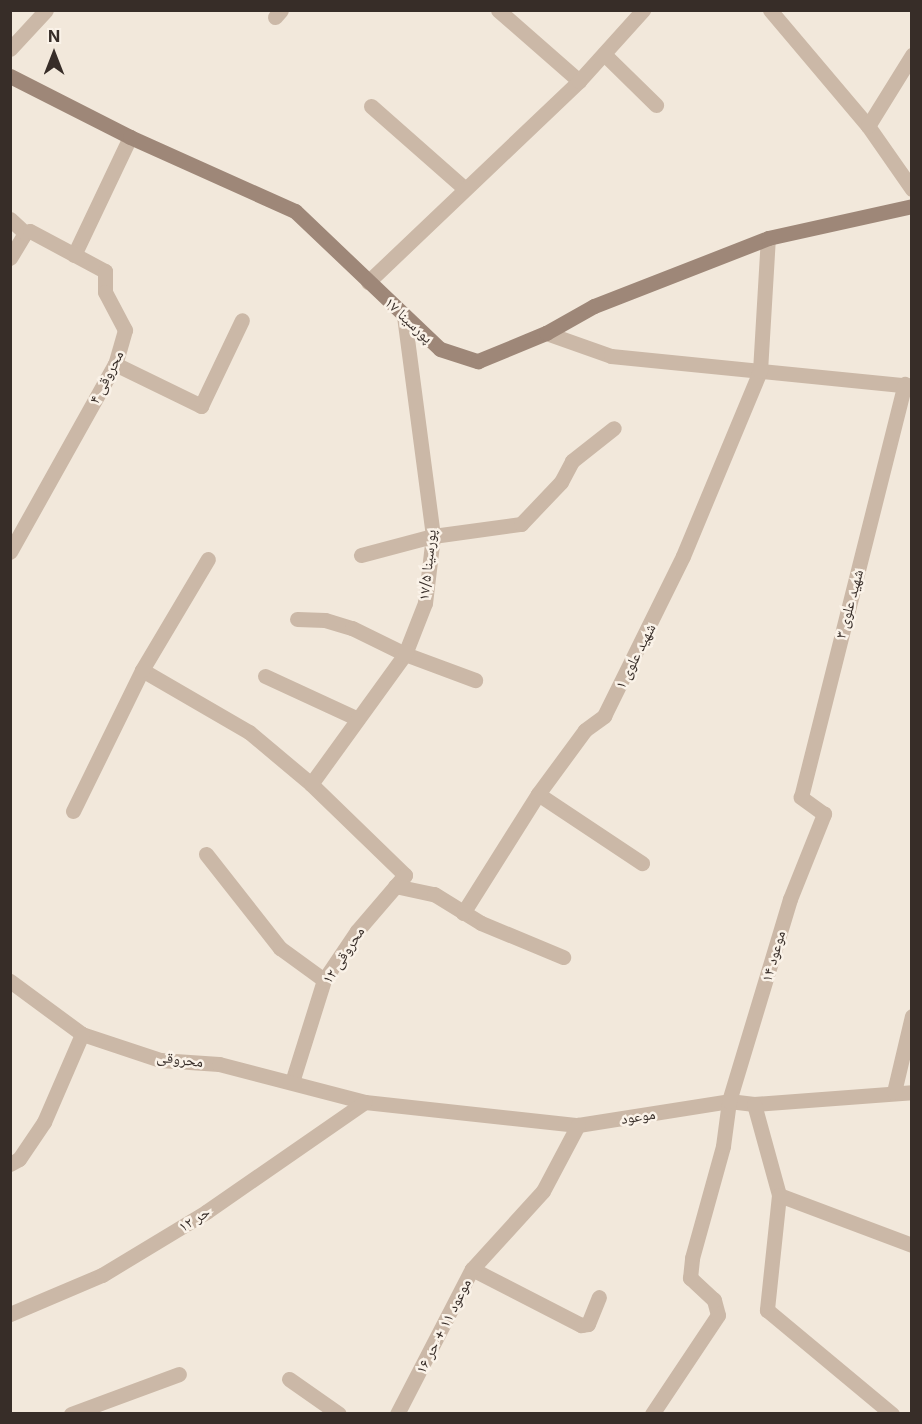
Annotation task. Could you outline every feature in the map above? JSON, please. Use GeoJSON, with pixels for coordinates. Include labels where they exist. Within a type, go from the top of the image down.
{"type":"FeatureCollection","features":[{"type":"Feature","properties":{"kind":"street"},"geometry":{"type":"LineString","coordinates":[[10,49],[46,10]]}},
{"type":"Feature","properties":{"kind":"street"},"geometry":{"type":"LineString","coordinates":[[498,10],[579,81]]}},
{"type":"Feature","properties":{"kind":"street"},"geometry":{"type":"LineString","coordinates":[[368,282],[579,81],[643,10]]}},
{"type":"Feature","properties":{"kind":"street"},"geometry":{"type":"LineString","coordinates":[[770,10],[868,126],[912,189]]}},
{"type":"Feature","properties":{"kind":"street"},"geometry":{"type":"LineString","coordinates":[[604,54],[656,105]]}},
{"type":"Feature","properties":{"kind":"street"},"geometry":{"type":"LineString","coordinates":[[868,126],[912,55]]}},
{"type":"Feature","properties":{"kind":"street","name":"پورسینا ۱۷"},"geometry":{"type":"LineString","coordinates":[[10,76],[130,137],[295,211],[440,349],[478,361],[546,333],[594,306],[768,238],[912,206]]}},
{"type":"Feature","properties":{"kind":"street"},"geometry":{"type":"LineString","coordinates":[[371,106],[465,189]]}},
{"type":"Feature","properties":{"kind":"street"},"geometry":{"type":"LineString","coordinates":[[74,255],[130,137]]}},
{"type":"Feature","properties":{"kind":"street"},"geometry":{"type":"LineString","coordinates":[[10,219],[25,233],[10,258]]}},
{"type":"Feature","properties":{"kind":"street","name":"محروقی ۴"},"geometry":{"type":"LineString","coordinates":[[10,552],[115,364],[125,330],[105,292],[105,271],[30,231],[25,233]]}},
{"type":"Feature","properties":{"kind":"street","name":"شهید علوی ۱"},"geometry":{"type":"LineString","coordinates":[[463,913],[538,794],[585,730],[604,716],[639,651],[760,371],[768,238]]}},
{"type":"Feature","properties":{"kind":"street","name":"پورسینا ۱۷/۵"},"geometry":{"type":"LineString","coordinates":[[311,784],[405,654],[425,603],[433,536],[404,315]]}},
{"type":"Feature","properties":{"kind":"street"},"geometry":{"type":"LineString","coordinates":[[115,364],[201,406],[242,320]]}},
{"type":"Feature","properties":{"kind":"street"},"geometry":{"type":"LineString","coordinates":[[546,333],[611,356],[908,385]]}},
{"type":"Feature","properties":{"kind":"street","name":"شهید علوی ۳"},"geometry":{"type":"LineString","coordinates":[[824,814],[801,797],[908,385]]}},
{"type":"Feature","properties":{"kind":"street"},"geometry":{"type":"LineString","coordinates":[[361,555],[433,536],[521,524],[561,482],[572,461],[614,428]]}},
{"type":"Feature","properties":{"kind":"street"},"geometry":{"type":"LineString","coordinates":[[73,811],[142,670],[208,559]]}},
{"type":"Feature","properties":{"kind":"street"},"geometry":{"type":"LineString","coordinates":[[297,619],[325,620],[352,628],[405,654],[475,680]]}},
{"type":"Feature","properties":{"kind":"street"},"geometry":{"type":"LineString","coordinates":[[142,670],[249,732],[311,784],[400,881],[434,894],[463,913],[563,957]]}},
{"type":"Feature","properties":{"kind":"street"},"geometry":{"type":"LineString","coordinates":[[264,676],[358,719]]}},
{"type":"Feature","properties":{"kind":"street"},"geometry":{"type":"LineString","coordinates":[[538,794],[642,863]]}},
{"type":"Feature","properties":{"kind":"street","name":"موعود ۱۴"},"geometry":{"type":"LineString","coordinates":[[652,1413],[718,1315],[714,1300],[690,1278],[723,1146],[729,1101],[790,899],[824,814]]}},
{"type":"Feature","properties":{"kind":"street"},"geometry":{"type":"LineString","coordinates":[[206,854],[280,948],[324,980]]}},
{"type":"Feature","properties":{"kind":"street","name":"محروقی ۱۲"},"geometry":{"type":"LineString","coordinates":[[292,1082],[324,980],[357,931],[400,881]]}},
{"type":"Feature","properties":{"kind":"street","name":"محروقی"},"geometry":{"type":"LineString","coordinates":[[10,981],[82,1034],[160,1059],[219,1064],[365,1102]]}},
{"type":"Feature","properties":{"kind":"street"},"geometry":{"type":"LineString","coordinates":[[894,1092],[912,1016]]}},
{"type":"Feature","properties":{"kind":"street"},"geometry":{"type":"LineString","coordinates":[[10,1164],[19,1160],[44,1122],[82,1034]]}},
{"type":"Feature","properties":{"kind":"street","name":"موعود"},"geometry":{"type":"LineString","coordinates":[[365,1102],[578,1125],[729,1101],[754,1104],[912,1092]]}},
{"type":"Feature","properties":{"kind":"street","name":"حر ۱۲"},"geometry":{"type":"LineString","coordinates":[[10,1314],[102,1275],[206,1212],[365,1102]]}},
{"type":"Feature","properties":{"kind":"street"},"geometry":{"type":"LineString","coordinates":[[754,1104],[779,1195],[768,1310],[892,1413]]}},
{"type":"Feature","properties":{"kind":"street","name":"موعود ۱۱ + حر ۱۶"},"geometry":{"type":"LineString","coordinates":[[401,1413],[472,1269],[543,1191],[578,1125]]}},
{"type":"Feature","properties":{"kind":"street"},"geometry":{"type":"LineString","coordinates":[[779,1195],[912,1245]]}},
{"type":"Feature","properties":{"kind":"street"},"geometry":{"type":"LineString","coordinates":[[472,1269],[581,1325],[588,1324],[599,1297]]}},
{"type":"Feature","properties":{"kind":"street"},"geometry":{"type":"LineString","coordinates":[[71,1413],[179,1374]]}},
{"type":"Feature","properties":{"kind":"street"},"geometry":{"type":"LineString","coordinates":[[290,1379],[339,1413]]}}]}
